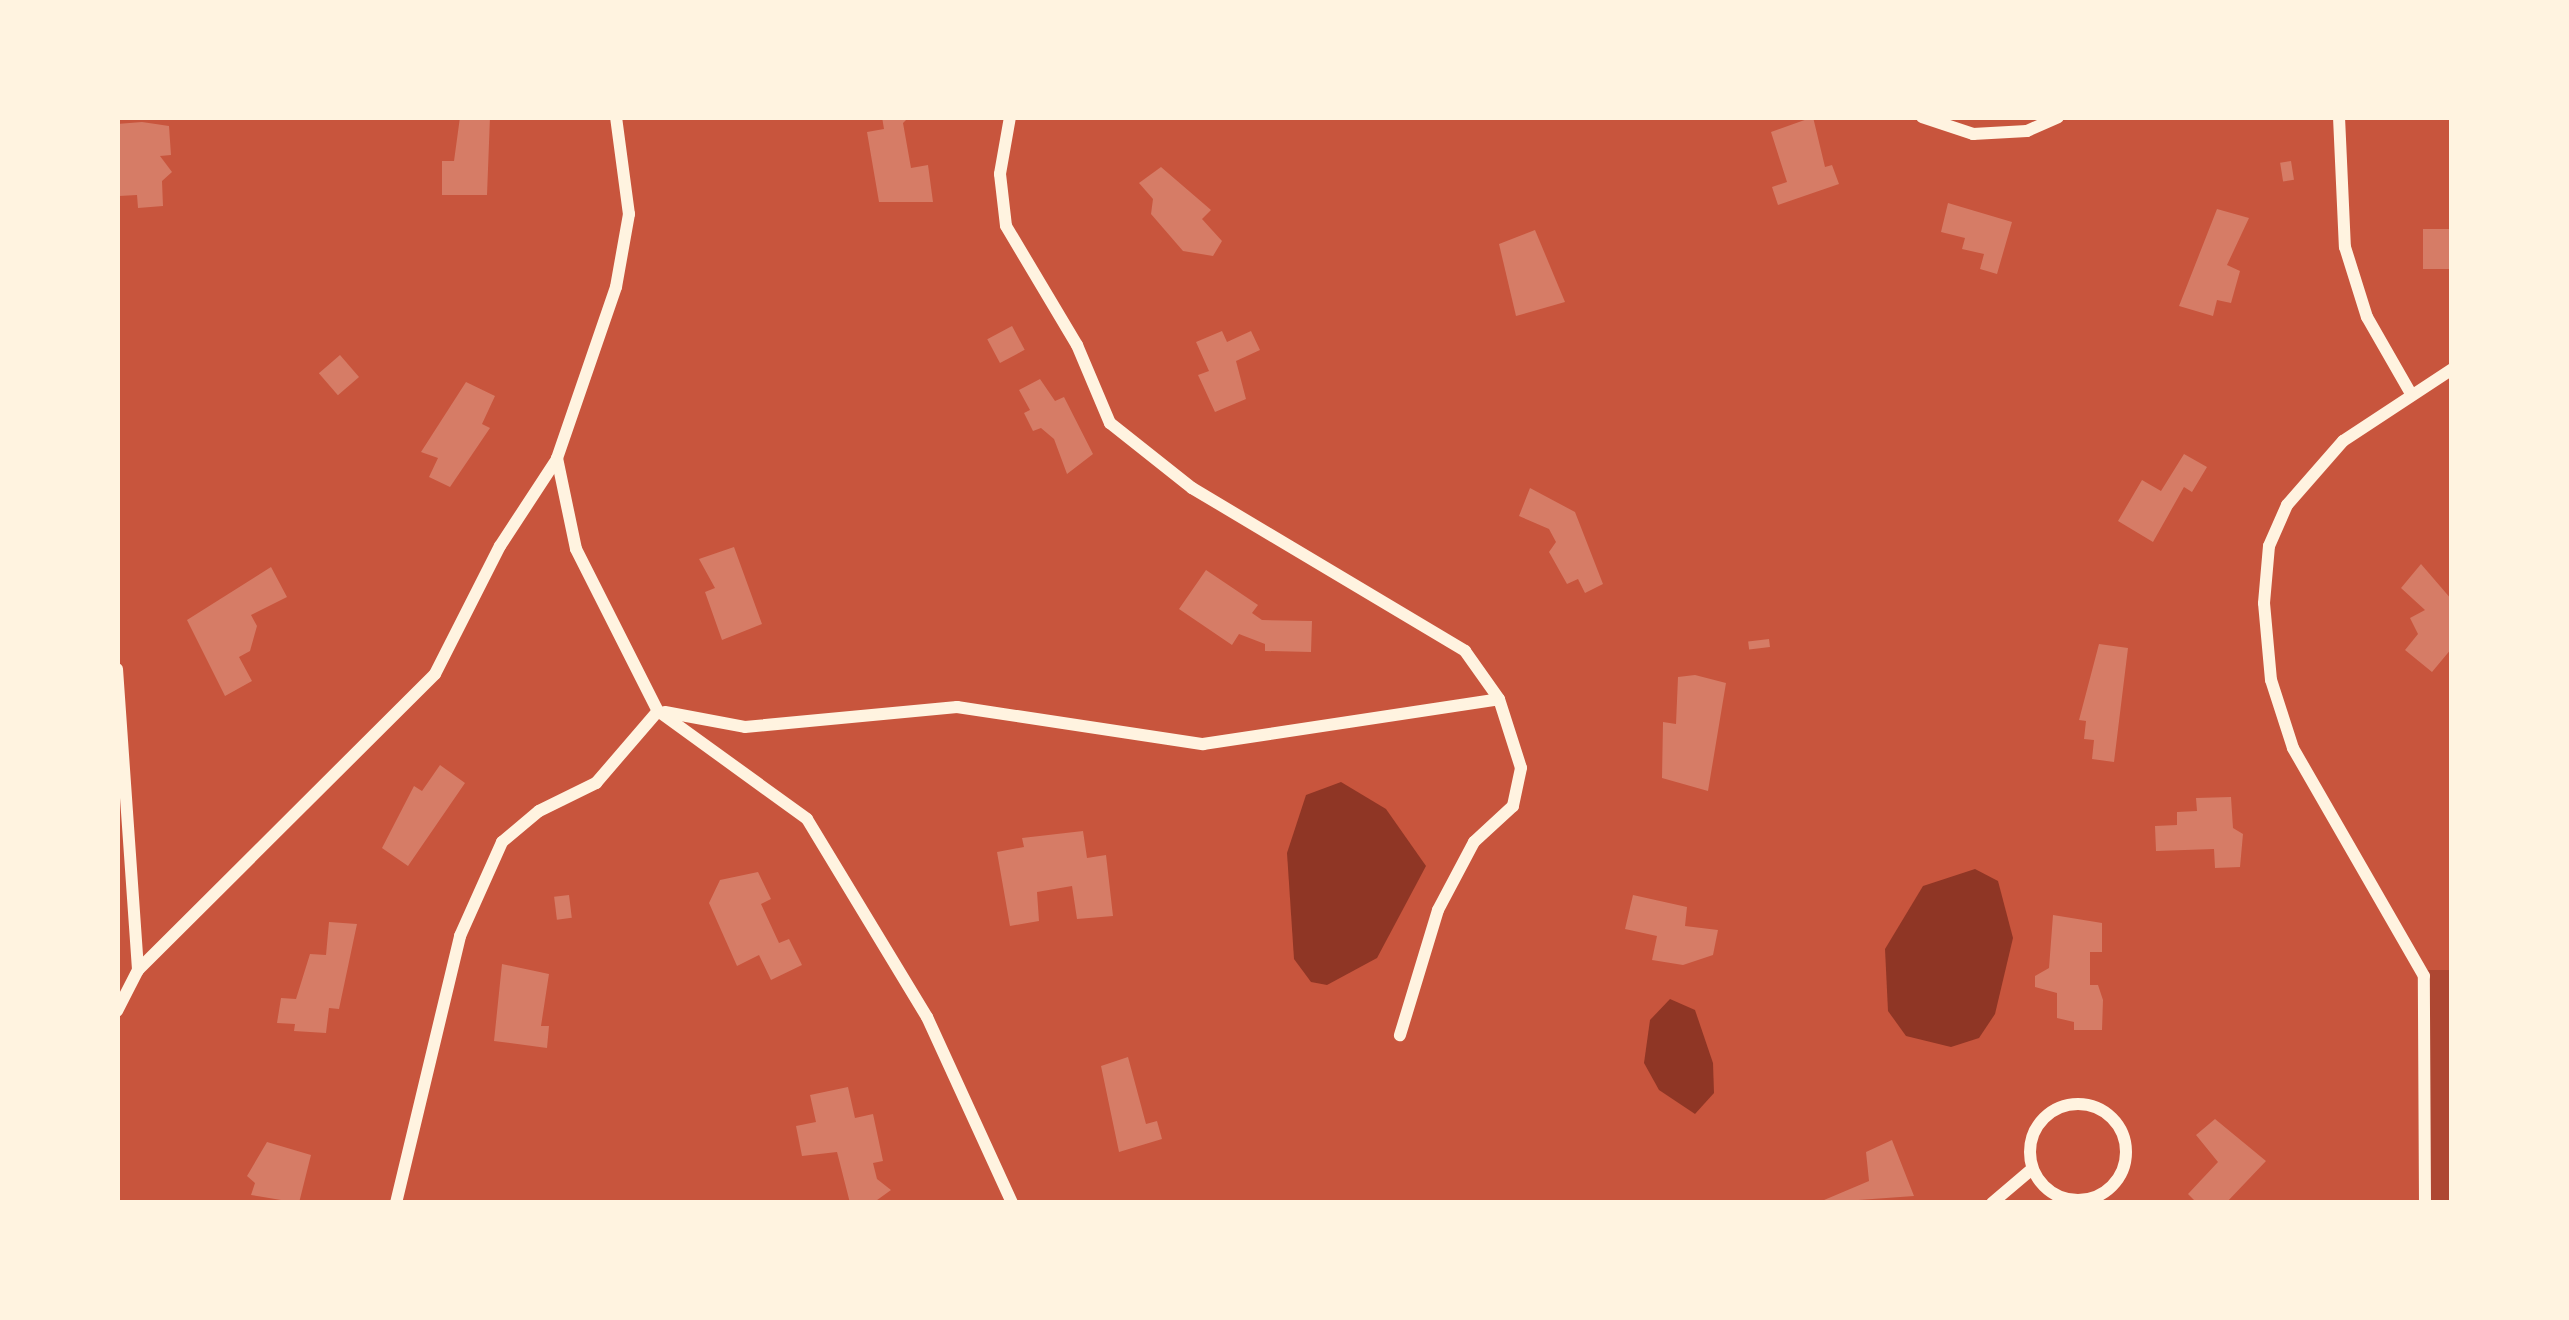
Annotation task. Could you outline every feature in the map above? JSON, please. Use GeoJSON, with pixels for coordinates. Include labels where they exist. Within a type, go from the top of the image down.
{"type":"FeatureCollection","features":[{"type":"Feature","properties":{"kind":"street"},"geometry":{"type":"LineString","coordinates":[[117,1011],[138,970],[436,674],[500,546],[557,458],[616,287],[629,214],[616,117]]}},
{"type":"Feature","properties":{"kind":"street"},"geometry":{"type":"LineString","coordinates":[[1010,117],[1000,174],[1006,226],[1077,344],[1110,423],[1192,488],[1465,651],[1499,699],[1520,768],[1513,806],[1474,842],[1438,910],[1400,1035]]}},
{"type":"Feature","properties":{"kind":"street"},"geometry":{"type":"LineString","coordinates":[[1922,117],[1973,134],[2027,131],[2058,117]]}},
{"type":"Feature","properties":{"kind":"street"},"geometry":{"type":"LineString","coordinates":[[2339,117],[2345,247],[2367,317],[2410,392]]}},
{"type":"Feature","properties":{"kind":"street"},"geometry":{"type":"LineString","coordinates":[[2425,1203],[2424,976],[2293,748],[2271,680],[2264,603],[2269,546],[2287,505],[2343,441],[2410,392],[2452,369]]}},
{"type":"Feature","properties":{"kind":"street"},"geometry":{"type":"LineString","coordinates":[[557,458],[576,549],[658,711],[807,819],[927,1017],[1012,1203]]}},
{"type":"Feature","properties":{"kind":"street"},"geometry":{"type":"LineString","coordinates":[[117,669],[138,970]]}},
{"type":"Feature","properties":{"kind":"street"},"geometry":{"type":"LineString","coordinates":[[658,711],[745,727],[957,707],[1203,744],[1499,699]]}},
{"type":"Feature","properties":{"kind":"street"},"geometry":{"type":"LineString","coordinates":[[397,1203],[460,936],[502,842],[539,811],[596,783],[658,711]]}},
{"type":"Feature","properties":{"kind":"street"},"geometry":{"type":"LineString","coordinates":[[1992,1203],[2032,1169],[2033,1132],[2060,1106],[2098,1107],[2123,1134],[2122,1172],[2095,1197],[2058,1196],[2032,1169]]}},
{"type":"Feature","properties":{"kind":"shaded area"},"geometry":{"type":"Polygon","coordinates":[[[1341,782],[1386,809],[1426,866],[1377,958],[1327,985],[1311,982],[1294,959],[1287,853],[1306,795],[1341,782]]]}},
{"type":"Feature","properties":{"kind":"shaded area"},"geometry":{"type":"Polygon","coordinates":[[[1975,869],[1998,881],[2013,938],[1995,1014],[1979,1038],[1951,1047],[1906,1036],[1888,1011],[1885,949],[1923,886],[1975,869]]]}},
{"type":"Feature","properties":{"kind":"shaded area"},"geometry":{"type":"Polygon","coordinates":[[[2423,970],[2452,970],[2452,1203],[2423,1203],[2423,970]]]}},
{"type":"Feature","properties":{"kind":"shaded area"},"geometry":{"type":"Polygon","coordinates":[[[1670,999],[1695,1010],[1713,1063],[1714,1093],[1695,1114],[1659,1090],[1644,1063],[1650,1020],[1670,999]]]}},
{"type":"Feature","properties":{"kind":"building"},"geometry":{"type":"Polygon","coordinates":[[[460,117],[490,117],[487,195],[442,195],[442,161],[454,161],[460,117]]]}},
{"type":"Feature","properties":{"kind":"building"},"geometry":{"type":"Polygon","coordinates":[[[882,117],[909,117],[903,123],[911,168],[928,165],[933,202],[879,202],[867,132],[884,129],[882,117]]]}},
{"type":"Feature","properties":{"kind":"building"},"geometry":{"type":"Polygon","coordinates":[[[1813,117],[1825,167],[1832,165],[1839,184],[1778,205],[1772,187],[1787,182],[1771,132],[1813,117]]]}},
{"type":"Feature","properties":{"kind":"building"},"geometry":{"type":"Polygon","coordinates":[[[117,124],[169,126],[171,155],[160,156],[172,172],[162,181],[163,206],[138,208],[137,195],[119,196],[117,124]]]}},
{"type":"Feature","properties":{"kind":"building"},"geometry":{"type":"Polygon","coordinates":[[[2291,161],[2294,180],[2283,181],[2280,163],[2291,161]]]}},
{"type":"Feature","properties":{"kind":"building"},"geometry":{"type":"Polygon","coordinates":[[[1161,167],[1211,210],[1202,219],[1222,241],[1213,256],[1183,251],[1151,214],[1153,199],[1139,183],[1161,167]]]}},
{"type":"Feature","properties":{"kind":"building"},"geometry":{"type":"Polygon","coordinates":[[[1948,203],[2012,222],[1997,274],[1980,269],[1984,254],[1962,249],[1965,238],[1941,232],[1948,203]]]}},
{"type":"Feature","properties":{"kind":"building"},"geometry":{"type":"Polygon","coordinates":[[[2217,209],[2249,218],[2227,265],[2240,271],[2231,303],[2217,300],[2213,316],[2179,306],[2217,209]]]}},
{"type":"Feature","properties":{"kind":"building"},"geometry":{"type":"Polygon","coordinates":[[[2423,229],[2452,229],[2452,269],[2423,269],[2423,229]]]}},
{"type":"Feature","properties":{"kind":"building"},"geometry":{"type":"Polygon","coordinates":[[[1535,230],[1565,302],[1516,316],[1499,244],[1535,230]]]}},
{"type":"Feature","properties":{"kind":"building"},"geometry":{"type":"Polygon","coordinates":[[[1012,326],[1025,350],[1000,363],[987,339],[1012,326]]]}},
{"type":"Feature","properties":{"kind":"building"},"geometry":{"type":"Polygon","coordinates":[[[1222,331],[1227,342],[1251,331],[1260,350],[1236,361],[1246,399],[1215,412],[1198,375],[1209,371],[1196,342],[1222,331]]]}},
{"type":"Feature","properties":{"kind":"building"},"geometry":{"type":"Polygon","coordinates":[[[340,355],[359,377],[338,395],[319,373],[340,355]]]}},
{"type":"Feature","properties":{"kind":"building"},"geometry":{"type":"Polygon","coordinates":[[[1040,379],[1055,401],[1064,397],[1093,454],[1067,474],[1054,439],[1041,428],[1033,431],[1024,413],[1030,410],[1019,390],[1040,379]]]}},
{"type":"Feature","properties":{"kind":"building"},"geometry":{"type":"Polygon","coordinates":[[[466,382],[495,396],[482,424],[490,428],[450,487],[429,477],[438,458],[421,452],[466,382]]]}},
{"type":"Feature","properties":{"kind":"building"},"geometry":{"type":"Polygon","coordinates":[[[2184,454],[2207,467],[2192,492],[2184,487],[2153,542],[2118,521],[2142,480],[2161,491],[2184,454]]]}},
{"type":"Feature","properties":{"kind":"building"},"geometry":{"type":"Polygon","coordinates":[[[1530,488],[1575,512],[1603,584],[1585,593],[1578,579],[1567,584],[1549,552],[1556,542],[1549,529],[1519,516],[1530,488]]]}},
{"type":"Feature","properties":{"kind":"building"},"geometry":{"type":"Polygon","coordinates":[[[734,547],[762,624],[722,640],[705,592],[715,588],[699,559],[734,547]]]}},
{"type":"Feature","properties":{"kind":"building"},"geometry":{"type":"Polygon","coordinates":[[[2421,564],[2452,600],[2452,648],[2432,672],[2405,650],[2418,634],[2410,618],[2425,610],[2401,588],[2421,564]]]}},
{"type":"Feature","properties":{"kind":"building"},"geometry":{"type":"Polygon","coordinates":[[[271,567],[287,597],[251,615],[257,626],[250,651],[239,657],[252,681],[225,696],[187,620],[271,567]]]}},
{"type":"Feature","properties":{"kind":"building"},"geometry":{"type":"Polygon","coordinates":[[[1206,570],[1258,605],[1252,613],[1262,620],[1312,621],[1311,652],[1265,651],[1265,644],[1239,634],[1232,645],[1179,609],[1206,570]]]}},
{"type":"Feature","properties":{"kind":"building"},"geometry":{"type":"Polygon","coordinates":[[[1769,639],[1770,647],[1749,649],[1748,642],[1769,639]]]}},
{"type":"Feature","properties":{"kind":"building"},"geometry":{"type":"Polygon","coordinates":[[[2099,644],[2128,648],[2114,762],[2092,759],[2094,740],[2084,739],[2086,721],[2079,720],[2099,644]]]}},
{"type":"Feature","properties":{"kind":"building"},"geometry":{"type":"Polygon","coordinates":[[[1695,675],[1726,683],[1708,791],[1662,778],[1663,722],[1676,724],[1678,677],[1695,675]]]}},
{"type":"Feature","properties":{"kind":"building"},"geometry":{"type":"Polygon","coordinates":[[[440,765],[465,783],[408,866],[382,848],[414,786],[422,791],[440,765]]]}},
{"type":"Feature","properties":{"kind":"building"},"geometry":{"type":"Polygon","coordinates":[[[2231,797],[2233,828],[2243,834],[2240,867],[2215,868],[2214,849],[2156,851],[2155,826],[2177,825],[2177,812],[2197,811],[2196,798],[2231,797]]]}},
{"type":"Feature","properties":{"kind":"building"},"geometry":{"type":"Polygon","coordinates":[[[1083,831],[1087,858],[1106,855],[1113,916],[1077,919],[1072,886],[1037,892],[1039,921],[1010,926],[997,852],[1024,847],[1022,838],[1083,831]]]}},
{"type":"Feature","properties":{"kind":"building"},"geometry":{"type":"Polygon","coordinates":[[[758,872],[771,899],[761,904],[779,943],[789,939],[802,965],[771,980],[759,955],[737,966],[709,903],[720,880],[758,872]]]}},
{"type":"Feature","properties":{"kind":"building"},"geometry":{"type":"Polygon","coordinates":[[[569,895],[572,918],[557,920],[554,897],[569,895]]]}},
{"type":"Feature","properties":{"kind":"building"},"geometry":{"type":"Polygon","coordinates":[[[1633,895],[1687,907],[1685,926],[1718,930],[1713,955],[1683,965],[1652,960],[1657,936],[1625,929],[1633,895]]]}},
{"type":"Feature","properties":{"kind":"building"},"geometry":{"type":"Polygon","coordinates":[[[2053,915],[2102,923],[2102,952],[2090,952],[2090,985],[2098,985],[2103,1000],[2102,1030],[2074,1030],[2074,1022],[2057,1018],[2057,993],[2035,987],[2035,976],[2049,968],[2053,915]]]}},
{"type":"Feature","properties":{"kind":"building"},"geometry":{"type":"Polygon","coordinates":[[[329,922],[357,924],[339,1009],[329,1008],[326,1033],[294,1031],[295,1024],[277,1023],[281,998],[296,999],[310,954],[326,955],[329,922]]]}},
{"type":"Feature","properties":{"kind":"building"},"geometry":{"type":"Polygon","coordinates":[[[502,964],[549,974],[541,1026],[549,1026],[547,1048],[494,1041],[502,964]]]}},
{"type":"Feature","properties":{"kind":"building"},"geometry":{"type":"Polygon","coordinates":[[[1128,1057],[1146,1124],[1157,1121],[1162,1139],[1119,1152],[1101,1066],[1128,1057]]]}},
{"type":"Feature","properties":{"kind":"building"},"geometry":{"type":"Polygon","coordinates":[[[848,1087],[855,1118],[873,1114],[883,1161],[873,1163],[877,1179],[891,1190],[873,1203],[850,1203],[837,1152],[802,1156],[796,1126],[816,1122],[810,1095],[848,1087]]]}},
{"type":"Feature","properties":{"kind":"building"},"geometry":{"type":"Polygon","coordinates":[[[2215,1119],[2266,1161],[2226,1203],[2197,1203],[2188,1194],[2218,1162],[2196,1135],[2215,1119]]]}},
{"type":"Feature","properties":{"kind":"building"},"geometry":{"type":"Polygon","coordinates":[[[1892,1140],[1914,1196],[1817,1203],[1869,1181],[1866,1152],[1892,1140]]]}},
{"type":"Feature","properties":{"kind":"building"},"geometry":{"type":"Polygon","coordinates":[[[267,1142],[311,1155],[299,1203],[251,1195],[255,1183],[247,1176],[267,1142]]]}}]}
